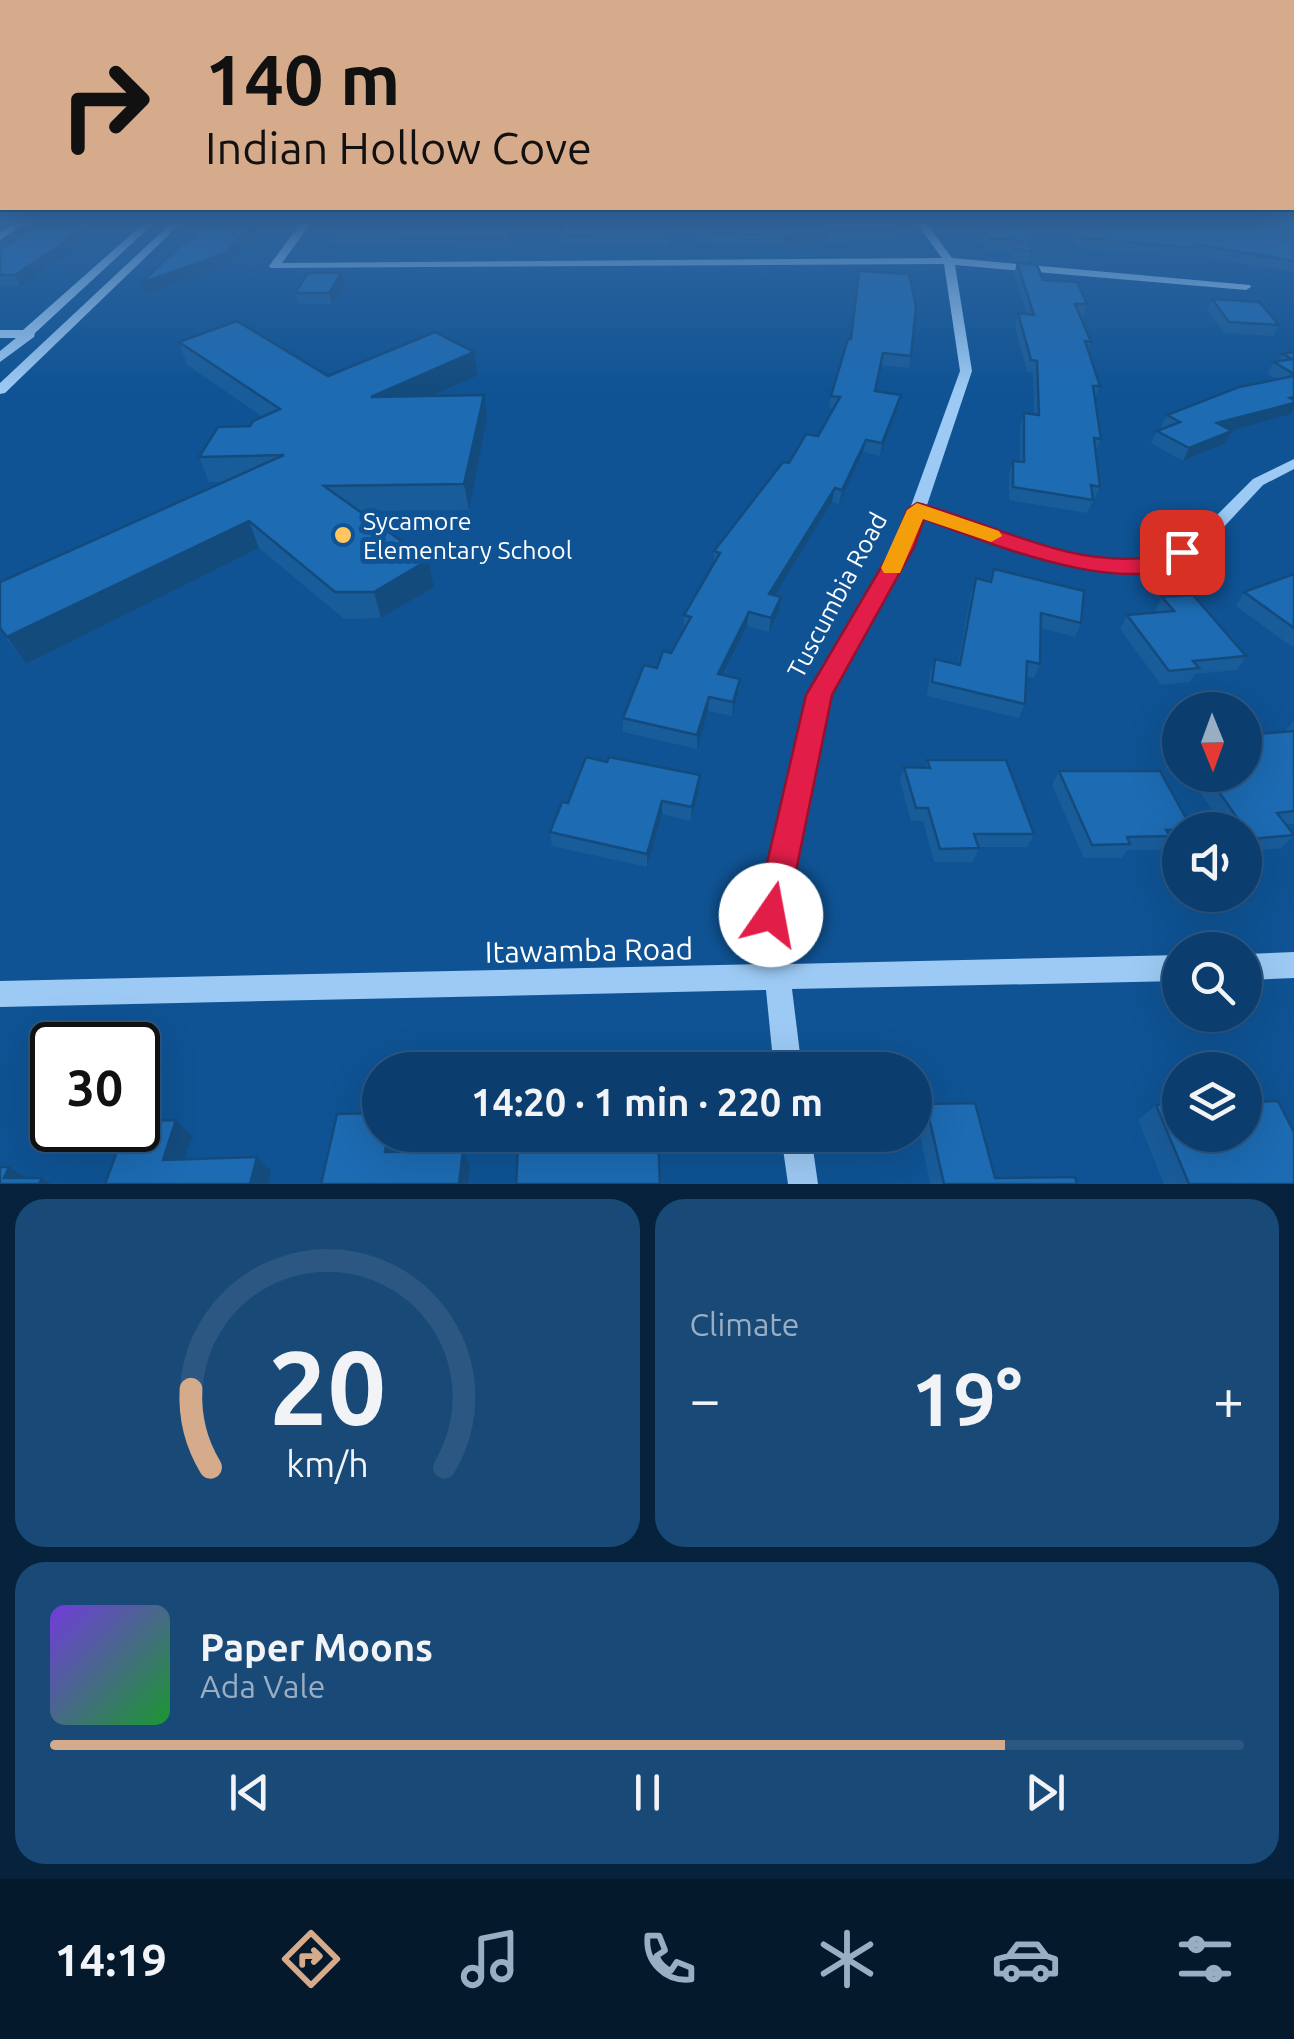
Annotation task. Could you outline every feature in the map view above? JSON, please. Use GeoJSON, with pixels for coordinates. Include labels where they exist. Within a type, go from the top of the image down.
{"type":"FeatureCollection","features":[{"type":"Feature","properties":{"kind":"street"},"geometry":{"type":"LineString","coordinates":[[0,358],[88,279]]}},
{"type":"Feature","properties":{"kind":"street"},"geometry":{"type":"LineString","coordinates":[[0,390],[116,279]]}},
{"type":"Feature","properties":{"kind":"street","name":"Tuscumbia Road"},"geometry":{"type":"LineString","coordinates":[[786,1052],[771,915],[819,695],[904,547],[966,372],[952,279]]}},
{"type":"Feature","properties":{"kind":"street"},"geometry":{"type":"LineString","coordinates":[[1158,279],[1246,287]]}},
{"type":"Feature","properties":{"kind":"street"},"geometry":{"type":"LineString","coordinates":[[0,334],[60,333]]}},
{"type":"Feature","properties":{"kind":"street"},"geometry":{"type":"LineString","coordinates":[[917,510],[1035,552],[1099,566],[1162,564],[1202,540],[1258,482],[1294,463]]}},
{"type":"Feature","properties":{"kind":"street"},"geometry":{"type":"LineString","coordinates":[[1262,966],[1294,965]]}},
{"type":"Feature","properties":{"kind":"street","name":"Itawamba Road"},"geometry":{"type":"LineString","coordinates":[[0,994],[777,980],[1162,969]]}},
{"type":"Feature","properties":{"kind":"street"},"geometry":{"type":"LineString","coordinates":[[798,1152],[803,1184]]}},
{"type":"Feature","properties":{"kind":"building"},"geometry":{"type":"Polygon","coordinates":[[[304,279],[337,279],[329,293],[295,293],[304,279]]]}},
{"type":"Feature","properties":{"kind":"building"},"geometry":{"type":"Polygon","coordinates":[[[858,279],[910,279],[916,306],[911,356],[883,353],[875,391],[901,395],[882,443],[866,440],[842,490],[835,488],[769,594],[781,597],[771,618],[749,612],[718,674],[740,679],[733,702],[709,697],[697,735],[623,718],[644,665],[657,668],[663,651],[671,653],[691,617],[684,615],[720,553],[714,551],[783,462],[789,463],[806,434],[818,436],[840,397],[831,396],[851,339],[858,279]]]}},
{"type":"Feature","properties":{"kind":"building"},"geometry":{"type":"Polygon","coordinates":[[[1022,279],[1077,282],[1087,304],[1075,304],[1091,342],[1085,341],[1100,386],[1093,386],[1101,439],[1094,438],[1100,487],[1091,485],[1093,500],[1013,487],[1013,461],[1024,462],[1024,413],[1039,415],[1037,361],[1031,360],[1018,313],[1034,315],[1022,279]]]}},
{"type":"Feature","properties":{"kind":"building"},"geometry":{"type":"Polygon","coordinates":[[[1212,299],[1259,302],[1279,325],[1229,322],[1212,299]]]}},
{"type":"Feature","properties":{"kind":"building"},"geometry":{"type":"Polygon","coordinates":[[[237,321],[328,376],[435,332],[474,352],[371,397],[484,395],[464,484],[324,486],[428,560],[374,592],[335,592],[249,521],[7,637],[0,628],[0,582],[284,455],[199,457],[218,427],[250,426],[280,409],[179,342],[237,321]]]}},
{"type":"Feature","properties":{"kind":"building"},"geometry":{"type":"Polygon","coordinates":[[[1294,352],[1294,374],[1274,362],[1292,359],[1283,354],[1294,352]]]}},
{"type":"Feature","properties":{"kind":"building"},"geometry":{"type":"Polygon","coordinates":[[[1294,376],[1294,397],[1290,398],[1294,403],[1217,423],[1232,431],[1189,448],[1157,431],[1180,422],[1167,415],[1239,387],[1294,376]]]}},
{"type":"Feature","properties":{"kind":"building"},"geometry":{"type":"Polygon","coordinates":[[[994,569],[1084,591],[1081,623],[1041,613],[1040,664],[1027,661],[1025,704],[932,682],[935,659],[960,665],[976,578],[991,582],[994,569]]]}},
{"type":"Feature","properties":{"kind":"building"},"geometry":{"type":"Polygon","coordinates":[[[1294,574],[1294,628],[1244,592],[1294,574]]]}},
{"type":"Feature","properties":{"kind":"building"},"geometry":{"type":"Polygon","coordinates":[[[1193,595],[1246,656],[1193,661],[1199,668],[1169,671],[1127,615],[1174,611],[1162,597],[1193,595]]]}},
{"type":"Feature","properties":{"kind":"building"},"geometry":{"type":"Polygon","coordinates":[[[1294,731],[1294,811],[1277,813],[1294,835],[1262,838],[1262,812],[1233,812],[1219,792],[1262,792],[1262,734],[1294,731]]]}},
{"type":"Feature","properties":{"kind":"building"},"geometry":{"type":"Polygon","coordinates":[[[586,757],[607,762],[609,757],[700,775],[692,807],[662,801],[647,854],[550,832],[562,802],[568,803],[586,757]]]}},
{"type":"Feature","properties":{"kind":"building"},"geometry":{"type":"Polygon","coordinates":[[[927,760],[1006,760],[1034,834],[974,834],[979,848],[940,849],[928,808],[916,808],[904,767],[930,768],[927,760]]]}},
{"type":"Feature","properties":{"kind":"building"},"geometry":{"type":"Polygon","coordinates":[[[1059,771],[1160,771],[1162,792],[1172,792],[1183,812],[1162,812],[1162,836],[1127,837],[1130,844],[1092,845],[1059,771]]]}},
{"type":"Feature","properties":{"kind":"building"},"geometry":{"type":"Polygon","coordinates":[[[1262,1101],[1278,1101],[1294,1132],[1294,1184],[1189,1184],[1176,1152],[1262,1152],[1262,1101]]]}},
{"type":"Feature","properties":{"kind":"building"},"geometry":{"type":"Polygon","coordinates":[[[975,1103],[995,1178],[1075,1177],[1077,1184],[944,1184],[932,1131],[932,1104],[975,1103]]]}},
{"type":"Feature","properties":{"kind":"building"},"geometry":{"type":"Polygon","coordinates":[[[362,1113],[362,1152],[463,1152],[459,1184],[321,1184],[337,1114],[362,1113]]]}},
{"type":"Feature","properties":{"kind":"building"},"geometry":{"type":"Polygon","coordinates":[[[160,1120],[176,1120],[163,1160],[257,1157],[250,1184],[105,1184],[117,1152],[160,1152],[160,1120]]]}},
{"type":"Feature","properties":{"kind":"building"},"geometry":{"type":"Polygon","coordinates":[[[518,1152],[659,1152],[660,1184],[516,1184],[518,1152]]]}},
{"type":"Feature","properties":{"kind":"building"},"geometry":{"type":"Polygon","coordinates":[[[0,1167],[9,1167],[4,1178],[42,1178],[39,1184],[0,1184],[0,1167]]]}},
{"type":"Feature","properties":{"kind":"slow traffic"},"geometry":{"type":"LineString","coordinates":[[892,568],[917,510],[991,536]]}},
{"type":"Feature","properties":{"kind":"place","name":"Sycamore Elementary School"},"geometry":{"type":"Point","coordinates":[343,535]}},
{"type":"Feature","properties":{"kind":"route"},"geometry":{"type":"LineString","coordinates":[[771,915],[819,695],[904,547],[917,510],[1035,552],[1099,566],[1162,564],[1182,552]]}}]}
